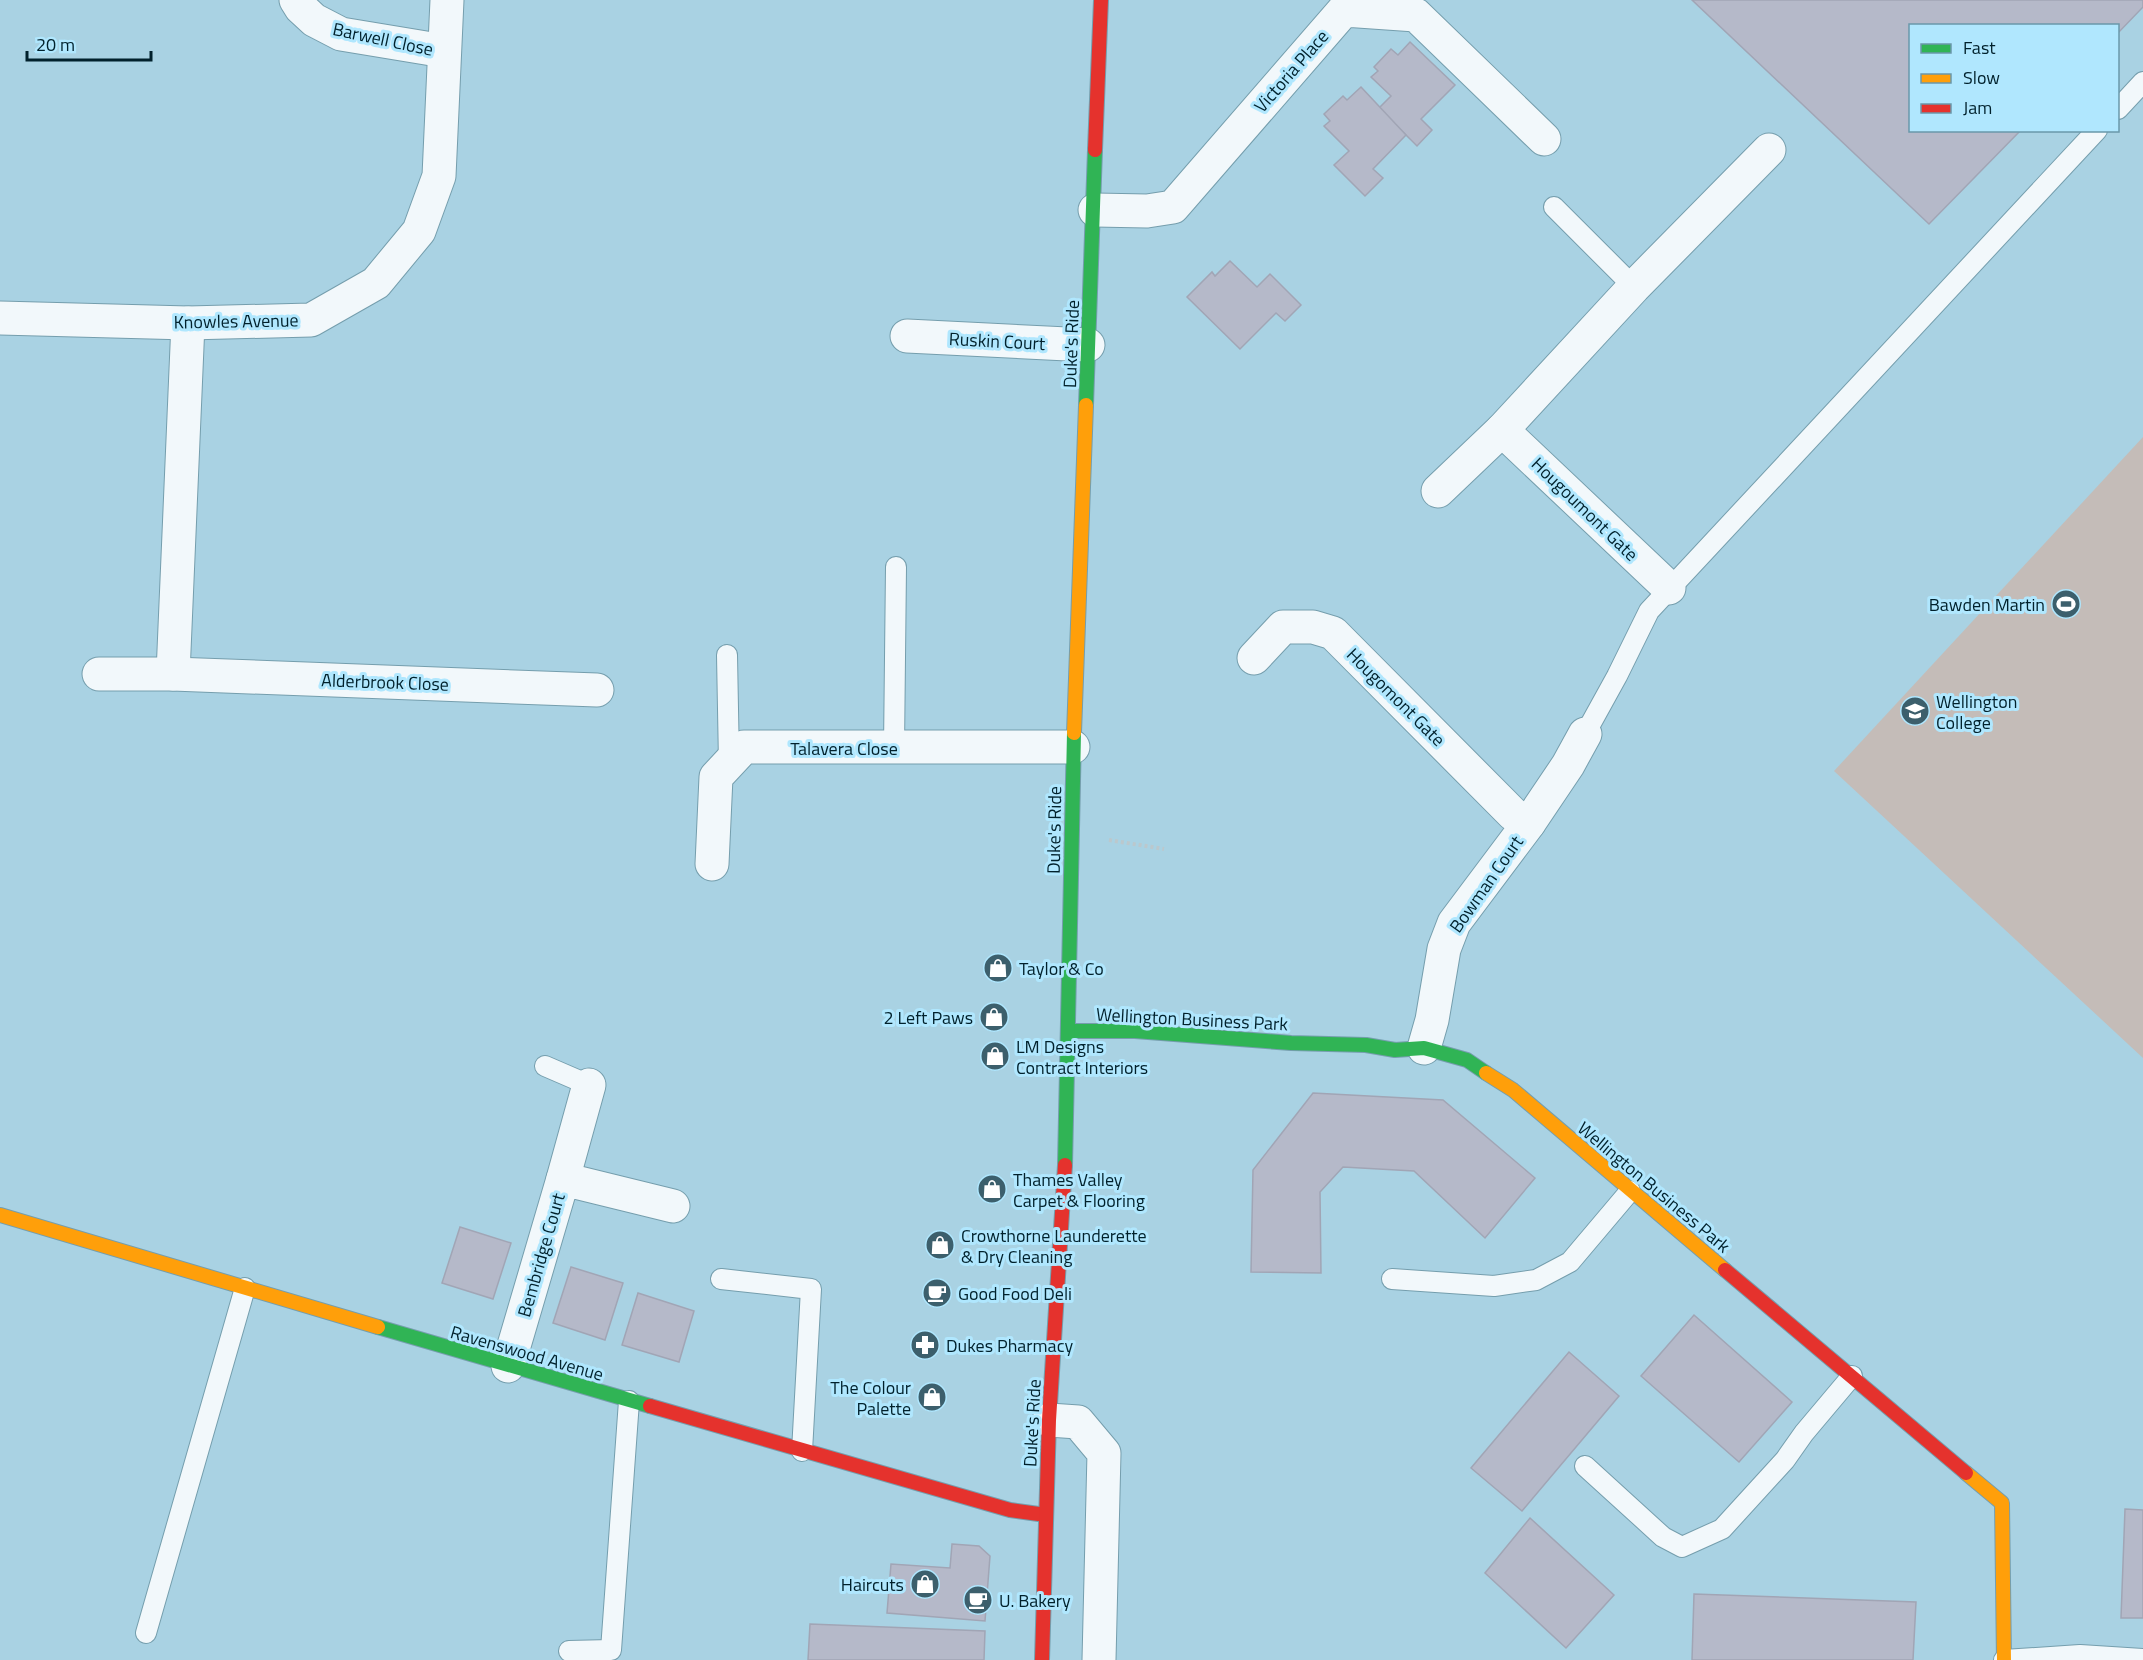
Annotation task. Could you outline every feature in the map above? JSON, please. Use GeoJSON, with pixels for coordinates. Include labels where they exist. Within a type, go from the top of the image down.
{"type":"FeatureCollection","features":[{"type":"Feature","properties":{"kind":"street","name":"Barwell Close"},"geometry":{"type":"LineString","coordinates":[[296,0],[314,20],[341,34],[444,51]]}},
{"type":"Feature","properties":{"kind":"street","name":"Knowles Avenue"},"geometry":{"type":"LineString","coordinates":[[0,318],[188,323],[311,320],[376,283],[419,231],[439,176],[447,0]]}},
{"type":"Feature","properties":{"kind":"street","name":"Duke's Ride"},"geometry":{"type":"LineString","coordinates":[[1042,1660],[1049,1420],[1057,1267],[1064,1191],[1073,747],[1095,210],[1101,0]]}},
{"type":"Feature","properties":{"kind":"street","name":"Victoria Place"},"geometry":{"type":"LineString","coordinates":[[1095,210],[1148,211],[1173,207],[1344,10],[1416,15],[1544,140]]}},
{"type":"Feature","properties":{"kind":"street"},"geometry":{"type":"LineString","coordinates":[[1438,491],[1502,430],[1634,286],[1769,150]]}},
{"type":"Feature","properties":{"kind":"street"},"geometry":{"type":"LineString","coordinates":[[173,674],[188,323]]}},
{"type":"Feature","properties":{"kind":"street","name":"Ruskin Court"},"geometry":{"type":"LineString","coordinates":[[907,336],[1088,345]]}},
{"type":"Feature","properties":{"kind":"street","name":"Hougoumont Gate"},"geometry":{"type":"LineString","coordinates":[[1502,430],[1669,588]]}},
{"type":"Feature","properties":{"kind":"street","name":"Hougomont Gate"},"geometry":{"type":"LineString","coordinates":[[1254,658],[1283,627],[1313,627],[1333,633],[1513,814],[1529,823]]}},
{"type":"Feature","properties":{"kind":"street","name":"Alderbrook Close"},"geometry":{"type":"LineString","coordinates":[[99,674],[173,674],[597,690]]}},
{"type":"Feature","properties":{"kind":"street","name":"Bowman Court"},"geometry":{"type":"LineString","coordinates":[[1424,1048],[1432,1020],[1444,949],[1454,923],[1529,823],[1585,735]]}},
{"type":"Feature","properties":{"kind":"street","name":"Talavera Close"},"geometry":{"type":"LineString","coordinates":[[712,864],[716,777],[744,747],[1073,747]]}},
{"type":"Feature","properties":{"kind":"street","name":"Wellington Business Park"},"geometry":{"type":"LineString","coordinates":[[1069,1031],[1135,1031],[1292,1043],[1366,1045],[1395,1050],[1424,1048],[1467,1060],[1513,1090],[1629,1191],[2002,1503],[2004,1660]]}},
{"type":"Feature","properties":{"kind":"street","name":"Bembridge Court"},"geometry":{"type":"LineString","coordinates":[[508,1366],[589,1085]]}},
{"type":"Feature","properties":{"kind":"street","name":"Bembridge Court"},"geometry":{"type":"LineString","coordinates":[[563,1179],[673,1206]]}},
{"type":"Feature","properties":{"kind":"street","name":"Ravenswood Avenue"},"geometry":{"type":"LineString","coordinates":[[0,1215],[802,1451],[1010,1510],[1046,1515]]}},
{"type":"Feature","properties":{"kind":"street"},"geometry":{"type":"LineString","coordinates":[[1049,1420],[1078,1422],[1104,1453],[1099,1660]]}},
{"type":"Feature","properties":{"kind":"lane"},"geometry":{"type":"LineString","coordinates":[[2119,108],[2143,82]]}},
{"type":"Feature","properties":{"kind":"lane"},"geometry":{"type":"LineString","coordinates":[[1585,735],[1649,611],[2095,132]]}},
{"type":"Feature","properties":{"kind":"lane"},"geometry":{"type":"LineString","coordinates":[[1554,207],[1634,286]]}},
{"type":"Feature","properties":{"kind":"lane"},"geometry":{"type":"LineString","coordinates":[[894,748],[896,567]]}},
{"type":"Feature","properties":{"kind":"lane"},"geometry":{"type":"LineString","coordinates":[[727,654],[729,763]]}},
{"type":"Feature","properties":{"kind":"lane"},"geometry":{"type":"LineString","coordinates":[[545,1066],[589,1085]]}},
{"type":"Feature","properties":{"kind":"lane"},"geometry":{"type":"LineString","coordinates":[[1392,1279],[1494,1286],[1536,1280],[1570,1262],[1629,1191]]}},
{"type":"Feature","properties":{"kind":"lane"},"geometry":{"type":"LineString","coordinates":[[721,1280],[811,1289],[802,1451]]}},
{"type":"Feature","properties":{"kind":"lane"},"geometry":{"type":"LineString","coordinates":[[146,1634],[245,1288]]}},
{"type":"Feature","properties":{"kind":"lane"},"geometry":{"type":"LineString","coordinates":[[1586,1466],[1663,1537],[1682,1547],[1722,1528],[1785,1460],[1804,1433],[1852,1376]]}},
{"type":"Feature","properties":{"kind":"lane"},"geometry":{"type":"LineString","coordinates":[[569,1651],[611,1650],[629,1401]]}},
{"type":"Feature","properties":{"kind":"lane"},"geometry":{"type":"LineString","coordinates":[[2004,1660],[2143,1659]]}},
{"type":"Feature","properties":{"kind":"path"},"geometry":{"type":"LineString","coordinates":[[1104,840],[1164,849]]}},
{"type":"Feature","properties":{"kind":"shaded area","name":"Bawden Martin"},"geometry":{"type":"Polygon","coordinates":[[[2143,437],[2143,1058],[1834,771],[2143,437]]]}},
{"type":"Feature","properties":{"kind":"building"},"geometry":{"type":"Polygon","coordinates":[[[1692,0],[2143,0],[2143,7],[2119,32],[2119,24],[1909,24],[1909,132],[2019,132],[1929,224],[1692,0]]]}},
{"type":"Feature","properties":{"kind":"building"},"geometry":{"type":"Polygon","coordinates":[[[1410,42],[1455,85],[1421,119],[1432,130],[1417,146],[1379,108],[1391,96],[1371,77],[1378,71],[1374,67],[1391,49],[1398,55],[1410,42]]]}},
{"type":"Feature","properties":{"kind":"building"},"geometry":{"type":"Polygon","coordinates":[[[1361,87],[1406,135],[1373,169],[1383,178],[1365,196],[1334,165],[1349,151],[1324,126],[1330,121],[1324,114],[1343,96],[1347,100],[1361,87]]]}},
{"type":"Feature","properties":{"kind":"building"},"geometry":{"type":"Polygon","coordinates":[[[1230,261],[1257,287],[1270,274],[1301,305],[1285,321],[1276,313],[1240,349],[1187,297],[1212,272],[1215,276],[1230,261]]]}},
{"type":"Feature","properties":{"kind":"building"},"geometry":{"type":"Polygon","coordinates":[[[1313,1093],[1443,1100],[1535,1178],[1485,1238],[1414,1171],[1343,1167],[1320,1192],[1321,1273],[1251,1272],[1253,1170],[1313,1093]]]}},
{"type":"Feature","properties":{"kind":"building"},"geometry":{"type":"Polygon","coordinates":[[[460,1227],[511,1243],[493,1299],[442,1283],[460,1227]]]}},
{"type":"Feature","properties":{"kind":"building"},"geometry":{"type":"Polygon","coordinates":[[[571,1267],[623,1283],[605,1340],[553,1323],[571,1267]]]}},
{"type":"Feature","properties":{"kind":"building"},"geometry":{"type":"Polygon","coordinates":[[[638,1293],[694,1311],[679,1362],[622,1345],[638,1293]]]}},
{"type":"Feature","properties":{"kind":"building"},"geometry":{"type":"Polygon","coordinates":[[[1694,1315],[1792,1402],[1739,1462],[1641,1376],[1694,1315]]]}},
{"type":"Feature","properties":{"kind":"building"},"geometry":{"type":"Polygon","coordinates":[[[1569,1352],[1619,1396],[1522,1511],[1471,1468],[1569,1352]]]}},
{"type":"Feature","properties":{"kind":"building"},"geometry":{"type":"Polygon","coordinates":[[[2125,1509],[2143,1510],[2143,1618],[2121,1618],[2125,1509]]]}},
{"type":"Feature","properties":{"kind":"building"},"geometry":{"type":"Polygon","coordinates":[[[1530,1518],[1614,1595],[1566,1648],[1485,1573],[1530,1518]]]}},
{"type":"Feature","properties":{"kind":"building"},"geometry":{"type":"Polygon","coordinates":[[[952,1544],[979,1546],[990,1556],[985,1621],[887,1613],[891,1564],[950,1568],[952,1544]]]}},
{"type":"Feature","properties":{"kind":"building"},"geometry":{"type":"Polygon","coordinates":[[[1694,1594],[1916,1602],[1913,1660],[1692,1660],[1694,1594]]]}},
{"type":"Feature","properties":{"kind":"building"},"geometry":{"type":"Polygon","coordinates":[[[810,1624],[985,1631],[984,1660],[808,1660],[810,1624]]]}},
{"type":"Feature","properties":{"kind":"traffic: fast"},"geometry":{"type":"LineString","coordinates":[[1086,405],[1095,150]]}},
{"type":"Feature","properties":{"kind":"traffic: fast"},"geometry":{"type":"LineString","coordinates":[[1065,1165],[1074,733]]}},
{"type":"Feature","properties":{"kind":"traffic: fast"},"geometry":{"type":"LineString","coordinates":[[1069,1031],[1135,1031],[1291,1043],[1366,1045],[1395,1050],[1424,1048],[1467,1060],[1486,1073]]}},
{"type":"Feature","properties":{"kind":"traffic: fast"},"geometry":{"type":"LineString","coordinates":[[378,1327],[650,1406]]}},
{"type":"Feature","properties":{"kind":"traffic: slow"},"geometry":{"type":"LineString","coordinates":[[1074,733],[1086,405]]}},
{"type":"Feature","properties":{"kind":"traffic: slow"},"geometry":{"type":"LineString","coordinates":[[1486,1073],[1513,1090],[1725,1270]]}},
{"type":"Feature","properties":{"kind":"traffic: slow"},"geometry":{"type":"LineString","coordinates":[[0,1215],[378,1327]]}},
{"type":"Feature","properties":{"kind":"traffic: slow"},"geometry":{"type":"LineString","coordinates":[[1966,1473],[2002,1503],[2004,1660]]}},
{"type":"Feature","properties":{"kind":"traffic: jam"},"geometry":{"type":"LineString","coordinates":[[1095,150],[1101,0]]}},
{"type":"Feature","properties":{"kind":"traffic: jam"},"geometry":{"type":"LineString","coordinates":[[1042,1660],[1049,1420],[1065,1165]]}},
{"type":"Feature","properties":{"kind":"traffic: jam"},"geometry":{"type":"LineString","coordinates":[[1725,1270],[1966,1473]]}},
{"type":"Feature","properties":{"kind":"traffic: jam"},"geometry":{"type":"LineString","coordinates":[[650,1406],[1010,1510],[1046,1515]]}},
{"type":"Feature","properties":{"kind":"place","name":"Bawden Martin"},"geometry":{"type":"Point","coordinates":[2066,604]}},
{"type":"Feature","properties":{"kind":"place","name":"Wellington College"},"geometry":{"type":"Point","coordinates":[1915,711]}},
{"type":"Feature","properties":{"kind":"place","name":"Taylor & Co"},"geometry":{"type":"Point","coordinates":[998,968]}},
{"type":"Feature","properties":{"kind":"place","name":"2 Left Paws"},"geometry":{"type":"Point","coordinates":[994,1017]}},
{"type":"Feature","properties":{"kind":"place","name":"LM Designs Contract Interiors"},"geometry":{"type":"Point","coordinates":[995,1056]}},
{"type":"Feature","properties":{"kind":"place","name":"Thames Valley Carpet & Flooring"},"geometry":{"type":"Point","coordinates":[992,1189]}},
{"type":"Feature","properties":{"kind":"place","name":"Crowthorne Launderette & Dry Cleaning"},"geometry":{"type":"Point","coordinates":[940,1245]}},
{"type":"Feature","properties":{"kind":"place","name":"Good Food Deli"},"geometry":{"type":"Point","coordinates":[937,1293]}},
{"type":"Feature","properties":{"kind":"place","name":"Dukes Pharmacy"},"geometry":{"type":"Point","coordinates":[925,1345]}},
{"type":"Feature","properties":{"kind":"place","name":"The Colour Palette"},"geometry":{"type":"Point","coordinates":[932,1397]}},
{"type":"Feature","properties":{"kind":"place","name":"Haircuts"},"geometry":{"type":"Point","coordinates":[925,1584]}},
{"type":"Feature","properties":{"kind":"place","name":"U. Bakery"},"geometry":{"type":"Point","coordinates":[978,1600]}}]}
